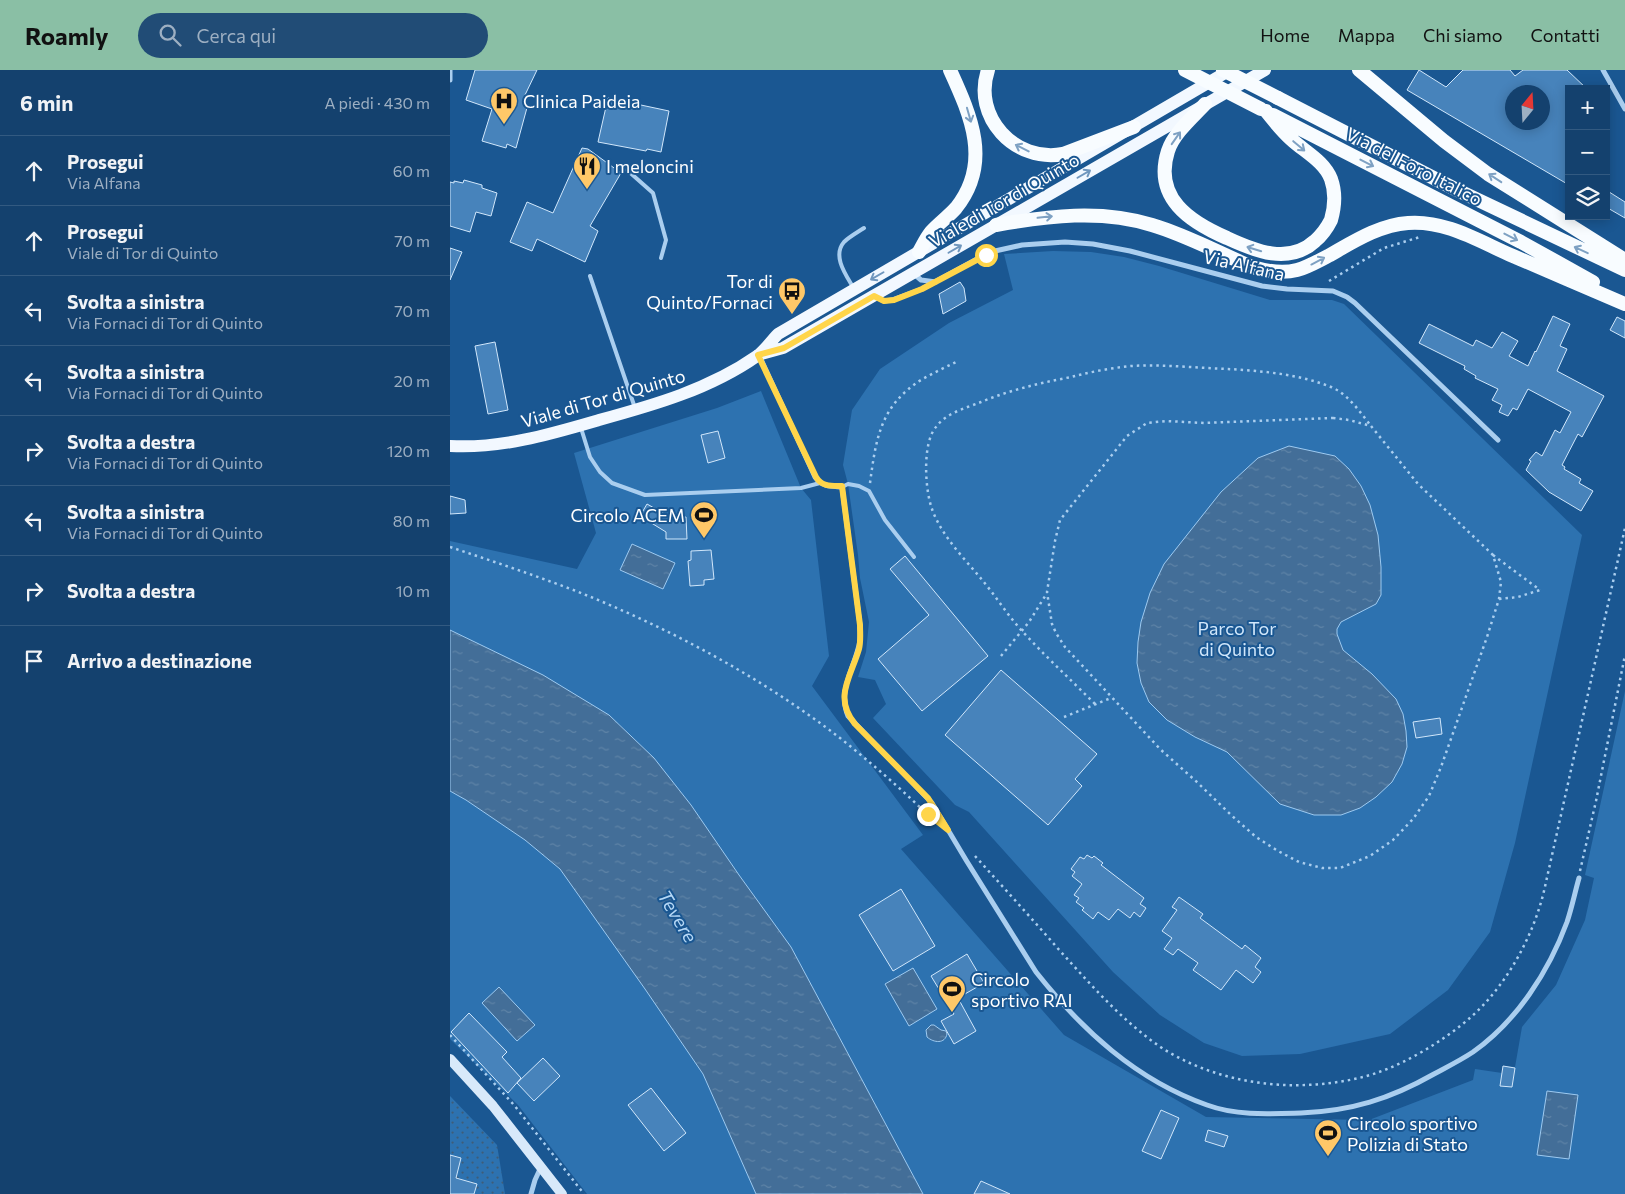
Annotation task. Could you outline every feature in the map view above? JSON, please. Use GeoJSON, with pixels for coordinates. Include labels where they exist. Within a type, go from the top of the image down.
{"type":"FeatureCollection","features":[{"type":"Feature","properties":{"kind":"highway"},"geometry":{"type":"LineString","coordinates":[[919,252],[931,232],[947,218],[961,201],[969,187],[975,170],[976,151],[972,127],[966,107],[950,70]]}},
{"type":"Feature","properties":{"kind":"highway"},"geometry":{"type":"LineString","coordinates":[[988,70],[984,92],[992,121],[1008,140],[1029,152],[1052,156],[1063,154],[1134,127]]}},
{"type":"Feature","properties":{"kind":"highway","name":"Via del Foro Italico"},"geometry":{"type":"LineString","coordinates":[[1185,70],[1521,242],[1625,299]]}},
{"type":"Feature","properties":{"kind":"highway","name":"Via del Foro Italico"},"geometry":{"type":"LineString","coordinates":[[1224,70],[1457,190],[1625,270]]}},
{"type":"Feature","properties":{"kind":"highway"},"geometry":{"type":"LineString","coordinates":[[1359,70],[1444,141],[1488,174],[1625,260]]}},
{"type":"Feature","properties":{"kind":"highway"},"geometry":{"type":"LineString","coordinates":[[1205,104],[1175,137],[1168,152],[1165,175],[1171,196],[1187,217],[1222,236],[1260,251],[1275,254],[1292,253],[1312,244],[1328,228],[1333,212],[1334,193],[1326,170],[1291,139],[1264,110]]}},
{"type":"Feature","properties":{"kind":"highway"},"geometry":{"type":"LineString","coordinates":[[996,225],[1060,216],[1106,216],[1129,219],[1167,230],[1252,266],[1264,270],[1283,272],[1311,265],[1365,236],[1381,230],[1409,223],[1427,224],[1471,237],[1625,304]]}},
{"type":"Feature","properties":{"kind":"main road","name":"Viale di Tor di Quinto"},"geometry":{"type":"LineString","coordinates":[[450,446],[485,446],[515,442],[581,426],[693,391],[722,377],[758,355],[778,334],[1230,70]]}},
{"type":"Feature","properties":{"kind":"main road","name":"Viale di Tor di Quinto"},"geometry":{"type":"LineString","coordinates":[[758,355],[784,348],[1265,70]]}},
{"type":"Feature","properties":{"kind":"main road"},"geometry":{"type":"LineString","coordinates":[[450,1059],[493,1106],[562,1194]]}},
{"type":"Feature","properties":{"kind":"street"},"geometry":{"type":"LineString","coordinates":[[450,70],[450,80]]}},
{"type":"Feature","properties":{"kind":"street"},"geometry":{"type":"LineString","coordinates":[[1603,70],[1625,108]]}},
{"type":"Feature","properties":{"kind":"street","name":"Via Alfana"},"geometry":{"type":"LineString","coordinates":[[874,296],[884,301],[894,300],[922,289],[976,259],[995,251],[1022,245],[1065,242],[1105,246],[1138,253],[1262,286],[1339,293],[1355,303],[1498,440]]}},
{"type":"Feature","properties":{"kind":"street"},"geometry":{"type":"LineString","coordinates":[[913,273],[921,280],[936,282]]}},
{"type":"Feature","properties":{"kind":"street"},"geometry":{"type":"LineString","coordinates":[[758,355],[816,477],[820,483],[828,486],[842,486],[860,625],[859,648],[844,692],[848,716],[932,803],[1036,972],[1048,987],[1112,1053],[1144,1075],[1195,1101],[1220,1109],[1248,1113],[1320,1112],[1355,1107],[1390,1096],[1472,1052],[1492,1037],[1525,999],[1543,973],[1560,940],[1568,920],[1579,878]]}},
{"type":"Feature","properties":{"kind":"street"},"geometry":{"type":"LineString","coordinates":[[531,1194],[541,1167]]}},
{"type":"Feature","properties":{"kind":"lane"},"geometry":{"type":"LineString","coordinates":[[627,170],[652,193],[666,240],[661,258]]}},
{"type":"Feature","properties":{"kind":"lane"},"geometry":{"type":"LineString","coordinates":[[854,289],[840,263],[839,256],[844,242],[864,228]]}},
{"type":"Feature","properties":{"kind":"lane"},"geometry":{"type":"LineString","coordinates":[[590,276],[635,410]]}},
{"type":"Feature","properties":{"kind":"lane"},"geometry":{"type":"LineString","coordinates":[[581,426],[590,457],[600,472],[612,483],[644,495],[801,488],[820,483]]}},
{"type":"Feature","properties":{"kind":"lane"},"geometry":{"type":"LineString","coordinates":[[842,486],[848,484],[859,486],[869,492],[885,520],[914,557]]}},
{"type":"Feature","properties":{"kind":"path"},"geometry":{"type":"LineString","coordinates":[[1318,290],[1384,248],[1420,237],[1427,237]]}},
{"type":"Feature","properties":{"kind":"path"},"geometry":{"type":"LineString","coordinates":[[869,492],[877,440],[881,426],[892,407],[902,395],[922,380],[958,360]]}},
{"type":"Feature","properties":{"kind":"path"},"geometry":{"type":"LineString","coordinates":[[1095,704],[1022,631],[993,593],[956,550],[940,528],[928,494],[928,444],[934,428],[942,420],[990,398],[1027,386],[1108,369],[1130,366],[1159,366],[1269,373],[1332,387],[1345,396],[1372,426],[1418,484],[1493,555],[1540,590],[1518,597],[1499,599]]}},
{"type":"Feature","properties":{"kind":"path"},"geometry":{"type":"LineString","coordinates":[[1372,426],[1333,418],[1204,423],[1166,420],[1147,424],[1127,436],[1060,520],[1047,592],[1050,613],[1056,633],[1075,659],[1160,749],[1256,837],[1278,852],[1299,862],[1322,868],[1340,868],[1370,856],[1393,840],[1414,819],[1429,796],[1441,767],[1499,599],[1501,582],[1493,555]]}},
{"type":"Feature","properties":{"kind":"path"},"geometry":{"type":"LineString","coordinates":[[974,854],[1073,966],[1114,1009],[1165,1050],[1193,1064],[1224,1076],[1256,1083],[1278,1085],[1316,1084],[1359,1078],[1404,1060],[1439,1041],[1478,1010],[1493,993],[1518,956],[1535,921],[1544,891],[1625,528]]}},
{"type":"Feature","properties":{"kind":"path"},"geometry":{"type":"LineString","coordinates":[[450,547],[576,591],[681,638],[727,663],[840,738],[928,814]]}},
{"type":"Feature","properties":{"kind":"path"},"geometry":{"type":"LineString","coordinates":[[1001,656],[1022,631],[1047,592]]}},
{"type":"Feature","properties":{"kind":"path"},"geometry":{"type":"LineString","coordinates":[[1579,878],[1625,655]]}},
{"type":"Feature","properties":{"kind":"path"},"geometry":{"type":"LineString","coordinates":[[1064,717],[1111,698]]}},
{"type":"Feature","properties":{"kind":"path"},"geometry":{"type":"LineString","coordinates":[[450,1035],[514,1105],[584,1194]]}},
{"type":"Feature","properties":{"kind":"green space","name":"Parco Tor di Quinto"},"geometry":{"type":"Polygon","coordinates":[[[1053,251],[1091,252],[1124,257],[1270,300],[1332,300],[1344,304],[1582,535],[1515,843],[1490,932],[1448,990],[1390,1034],[1300,1054],[1242,1056],[1204,1043],[1160,1015],[1113,972],[969,812],[955,805],[873,718],[886,704],[875,680],[858,677],[866,652],[869,622],[860,578],[848,484],[843,465],[852,410],[880,369],[949,323],[1013,290],[1004,254],[1053,251]]]}},
{"type":"Feature","properties":{"kind":"green space"},"geometry":{"type":"Polygon","coordinates":[[[761,391],[801,488],[811,500],[829,656],[812,686],[923,835],[901,849],[1064,1035],[1206,1117],[1369,1120],[1473,1080],[1475,1069],[1502,1073],[1503,1066],[1515,1067],[1522,1027],[1556,985],[1585,920],[1594,878],[1585,875],[1625,691],[1625,1194],[923,1194],[791,947],[691,805],[654,758],[619,724],[450,634],[450,541],[577,569],[596,533],[574,453],[717,408],[761,391]]]}},
{"type":"Feature","properties":{"kind":"green space"},"geometry":{"type":"Polygon","coordinates":[[[450,791],[525,840],[560,869],[703,1074],[756,1194],[587,1194],[518,1105],[450,1039],[450,791]]]}},
{"type":"Feature","properties":{"kind":"green space"},"geometry":{"type":"Polygon","coordinates":[[[450,1096],[497,1145],[505,1194],[450,1194],[450,1096]]]}},
{"type":"Feature","properties":{"kind":"water"},"geometry":{"type":"Polygon","coordinates":[[[1289,446],[1335,456],[1349,469],[1361,486],[1370,505],[1378,535],[1381,595],[1376,604],[1341,622],[1337,629],[1337,634],[1343,650],[1372,674],[1396,699],[1403,714],[1406,731],[1407,747],[1402,764],[1392,782],[1376,797],[1360,808],[1341,815],[1314,815],[1280,804],[1227,752],[1195,737],[1167,720],[1149,702],[1141,683],[1137,663],[1141,622],[1150,593],[1164,564],[1221,492],[1258,458],[1289,446]]]}},
{"type":"Feature","properties":{"kind":"water"},"geometry":{"type":"Polygon","coordinates":[[[632,544],[675,563],[663,589],[620,570],[632,544]]]}},
{"type":"Feature","properties":{"kind":"water","name":"Tevere"},"geometry":{"type":"Polygon","coordinates":[[[450,630],[543,675],[609,715],[654,758],[691,805],[791,947],[923,1194],[756,1194],[703,1074],[560,869],[525,840],[450,791],[450,630]]]}},
{"type":"Feature","properties":{"kind":"water"},"geometry":{"type":"Polygon","coordinates":[[[913,968],[937,1009],[909,1026],[885,984],[913,968]]]}},
{"type":"Feature","properties":{"kind":"water"},"geometry":{"type":"Polygon","coordinates":[[[499,987],[535,1025],[517,1041],[482,1003],[499,987]]]}},
{"type":"Feature","properties":{"kind":"water"},"geometry":{"type":"Polygon","coordinates":[[[931,1025],[946,1031],[947,1034],[944,1040],[939,1042],[927,1037],[926,1030],[931,1025]]]}},
{"type":"Feature","properties":{"kind":"water"},"geometry":{"type":"Polygon","coordinates":[[[1547,1091],[1578,1095],[1569,1159],[1537,1155],[1547,1091]]]}},
{"type":"Feature","properties":{"kind":"building","name":"Clinica Paideia"},"geometry":{"type":"Polygon","coordinates":[[[475,70],[537,70],[525,95],[528,97],[526,102],[528,104],[516,148],[507,144],[506,148],[482,141],[492,109],[466,100],[475,70]]]}},
{"type":"Feature","properties":{"kind":"building"},"geometry":{"type":"Polygon","coordinates":[[[1419,70],[1446,87],[1463,70],[1510,70],[1515,76],[1523,70],[1567,70],[1583,85],[1565,85],[1565,183],[1407,90],[1419,70]]]}},
{"type":"Feature","properties":{"kind":"building"},"geometry":{"type":"Polygon","coordinates":[[[608,98],[669,111],[661,152],[598,142],[608,98]]]}},
{"type":"Feature","properties":{"kind":"building","name":"I meloncini"},"geometry":{"type":"Polygon","coordinates":[[[582,148],[588,149],[621,173],[590,226],[598,231],[585,262],[537,239],[532,251],[510,242],[527,202],[553,213],[582,148]]]}},
{"type":"Feature","properties":{"kind":"building"},"geometry":{"type":"Polygon","coordinates":[[[464,180],[482,185],[482,188],[497,193],[491,216],[476,212],[470,232],[450,226],[450,182],[463,183],[464,180]]]}},
{"type":"Feature","properties":{"kind":"building"},"geometry":{"type":"Polygon","coordinates":[[[1610,193],[1625,202],[1625,218],[1610,209],[1610,193]]]}},
{"type":"Feature","properties":{"kind":"building"},"geometry":{"type":"Polygon","coordinates":[[[450,248],[462,252],[450,280],[450,248]]]}},
{"type":"Feature","properties":{"kind":"building"},"geometry":{"type":"Polygon","coordinates":[[[960,282],[964,288],[966,301],[943,314],[939,294],[960,282]]]}},
{"type":"Feature","properties":{"kind":"building"},"geometry":{"type":"Polygon","coordinates":[[[1553,316],[1570,324],[1560,346],[1567,349],[1557,371],[1604,396],[1582,437],[1578,434],[1562,465],[1565,467],[1564,469],[1581,479],[1579,483],[1593,491],[1581,511],[1549,492],[1526,470],[1531,461],[1529,460],[1536,452],[1542,456],[1555,430],[1560,433],[1571,412],[1528,389],[1517,410],[1513,408],[1508,416],[1499,412],[1502,405],[1492,400],[1498,389],[1475,378],[1476,376],[1464,369],[1465,366],[1419,343],[1429,324],[1473,346],[1476,340],[1492,348],[1502,332],[1518,341],[1509,356],[1528,366],[1553,316]]]}},
{"type":"Feature","properties":{"kind":"building"},"geometry":{"type":"Polygon","coordinates":[[[1617,317],[1625,321],[1625,338],[1610,330],[1617,317]]]}},
{"type":"Feature","properties":{"kind":"building"},"geometry":{"type":"Polygon","coordinates":[[[495,342],[508,410],[488,414],[475,346],[495,342]]]}},
{"type":"Feature","properties":{"kind":"building"},"geometry":{"type":"Polygon","coordinates":[[[718,431],[725,458],[708,463],[701,435],[718,431]]]}},
{"type":"Feature","properties":{"kind":"building"},"geometry":{"type":"Polygon","coordinates":[[[450,496],[465,500],[466,513],[450,514],[450,496]]]}},
{"type":"Feature","properties":{"kind":"building"},"geometry":{"type":"Polygon","coordinates":[[[647,504],[670,517],[686,517],[687,539],[666,539],[666,532],[640,516],[647,504]]]}},
{"type":"Feature","properties":{"kind":"building"},"geometry":{"type":"Polygon","coordinates":[[[711,550],[714,579],[704,580],[704,585],[690,586],[688,561],[691,560],[691,551],[711,550]]]}},
{"type":"Feature","properties":{"kind":"building"},"geometry":{"type":"Polygon","coordinates":[[[905,556],[988,656],[922,711],[878,659],[929,615],[890,569],[905,556]]]}},
{"type":"Feature","properties":{"kind":"building"},"geometry":{"type":"Polygon","coordinates":[[[1001,670],[1097,754],[1075,779],[1082,786],[1048,825],[945,735],[1001,670]]]}},
{"type":"Feature","properties":{"kind":"building"},"geometry":{"type":"Polygon","coordinates":[[[1440,718],[1442,734],[1416,738],[1413,722],[1440,718]]]}},
{"type":"Feature","properties":{"kind":"building"},"geometry":{"type":"Polygon","coordinates":[[[1087,855],[1092,858],[1094,856],[1103,863],[1101,865],[1144,898],[1140,904],[1146,908],[1140,917],[1134,912],[1130,918],[1118,909],[1109,920],[1098,912],[1093,919],[1082,910],[1084,908],[1076,902],[1079,898],[1074,895],[1082,884],[1072,876],[1075,872],[1071,869],[1080,857],[1084,859],[1087,855]]]}},
{"type":"Feature","properties":{"kind":"building"},"geometry":{"type":"Polygon","coordinates":[[[901,889],[935,946],[893,971],[859,915],[901,889]]]}},
{"type":"Feature","properties":{"kind":"building"},"geometry":{"type":"Polygon","coordinates":[[[1179,897],[1203,914],[1200,918],[1242,949],[1245,945],[1261,958],[1255,967],[1261,972],[1253,983],[1236,970],[1221,990],[1193,970],[1198,963],[1178,949],[1173,955],[1164,949],[1172,938],[1162,931],[1177,910],[1172,907],[1179,897]]]}},
{"type":"Feature","properties":{"kind":"building"},"geometry":{"type":"Polygon","coordinates":[[[967,954],[984,983],[958,998],[976,1031],[954,1044],[941,1021],[954,1014],[931,976],[967,954]]]}},
{"type":"Feature","properties":{"kind":"building"},"geometry":{"type":"Polygon","coordinates":[[[469,1013],[507,1052],[502,1057],[521,1078],[508,1093],[451,1032],[469,1013]]]}},
{"type":"Feature","properties":{"kind":"building"},"geometry":{"type":"Polygon","coordinates":[[[543,1058],[560,1076],[534,1101],[517,1083],[543,1058]]]}},
{"type":"Feature","properties":{"kind":"building"},"geometry":{"type":"Polygon","coordinates":[[[1503,1066],[1515,1068],[1512,1087],[1500,1086],[1503,1066]]]}},
{"type":"Feature","properties":{"kind":"building"},"geometry":{"type":"Polygon","coordinates":[[[651,1088],[686,1133],[664,1151],[628,1105],[651,1088]]]}},
{"type":"Feature","properties":{"kind":"building"},"geometry":{"type":"Polygon","coordinates":[[[1161,1110],[1179,1118],[1161,1159],[1142,1151],[1161,1110]]]}},
{"type":"Feature","properties":{"kind":"building"},"geometry":{"type":"Polygon","coordinates":[[[1208,1130],[1228,1136],[1224,1147],[1205,1141],[1208,1130]]]}},
{"type":"Feature","properties":{"kind":"building"},"geometry":{"type":"Polygon","coordinates":[[[450,1155],[461,1158],[456,1178],[477,1184],[474,1194],[450,1194],[450,1155]]]}},
{"type":"Feature","properties":{"kind":"building"},"geometry":{"type":"Polygon","coordinates":[[[981,1181],[1010,1194],[974,1194],[981,1181]]]}},
{"type":"Feature","properties":{"kind":"place","name":"Clinica Paideia"},"geometry":{"type":"Point","coordinates":[504,125]}},
{"type":"Feature","properties":{"kind":"place","name":"I meloncini"},"geometry":{"type":"Point","coordinates":[587,190]}},
{"type":"Feature","properties":{"kind":"place","name":"Tor di Quinto/Fornaci"},"geometry":{"type":"Point","coordinates":[792,315]}},
{"type":"Feature","properties":{"kind":"place","name":"Circolo ACEM"},"geometry":{"type":"Point","coordinates":[704,539]}},
{"type":"Feature","properties":{"kind":"place","name":"Circolo sportivo RAI"},"geometry":{"type":"Point","coordinates":[952,1013]}},
{"type":"Feature","properties":{"kind":"place","name":"Circolo sportivo Polizia di Stato"},"geometry":{"type":"Point","coordinates":[1328,1157]}},
{"type":"Feature","properties":{"kind":"route"},"geometry":{"type":"LineString","coordinates":[[928,814],[948,830],[928,798],[848,716],[844,692],[859,648],[860,625],[842,486],[824,485],[816,477],[758,355],[784,348],[874,296],[884,301],[894,300],[931,285],[986,255]]}}]}
